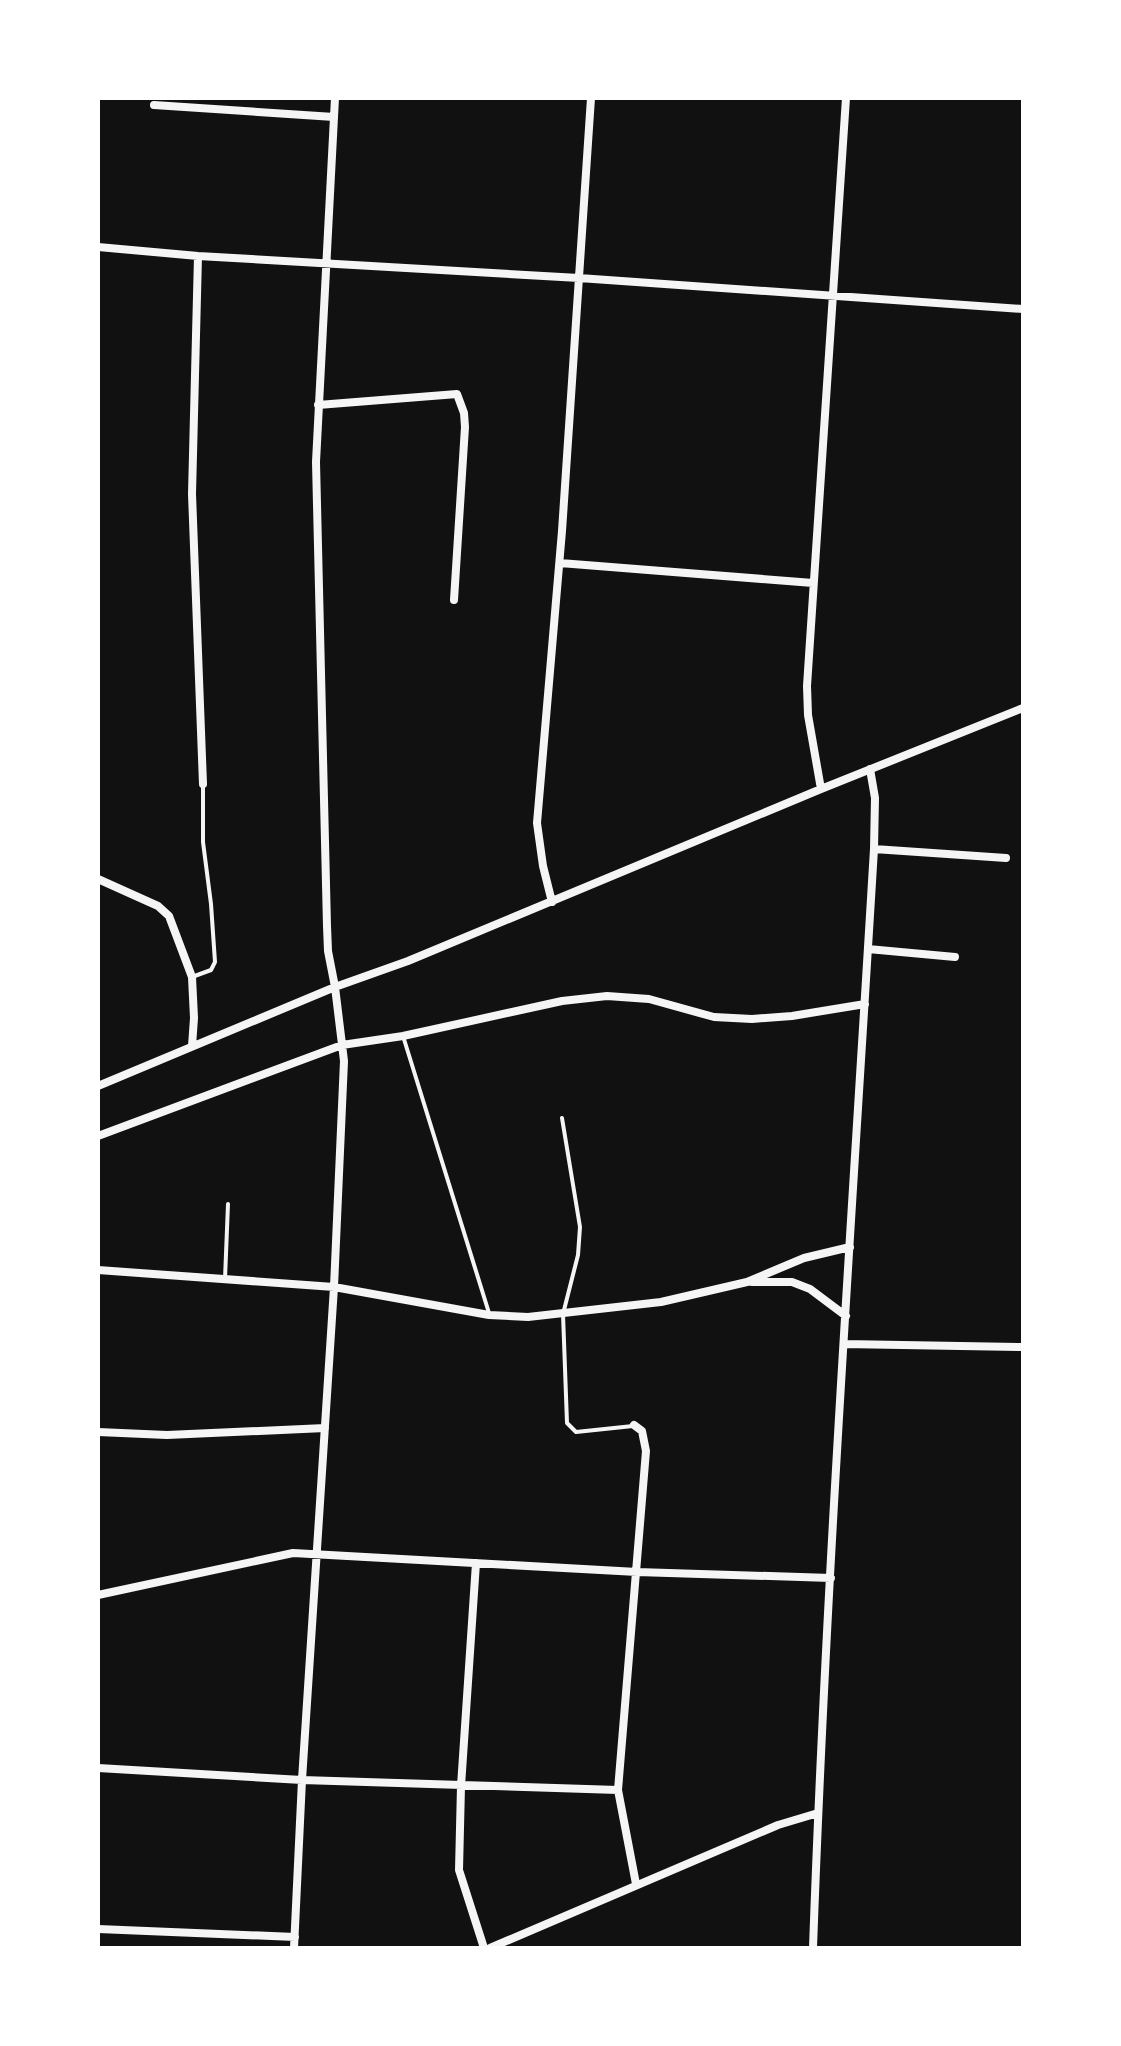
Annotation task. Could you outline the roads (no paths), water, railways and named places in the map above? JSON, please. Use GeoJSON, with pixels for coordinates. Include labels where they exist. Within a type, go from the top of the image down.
{"type":"FeatureCollection","features":[{"type":"Feature","properties":{"kind":"street"},"geometry":{"type":"LineString","coordinates":[[294,1948],[334,1287],[344,1061],[328,951],[316,477],[335,98]]}},
{"type":"Feature","properties":{"kind":"street"},"geometry":{"type":"LineString","coordinates":[[552,902],[537,823],[560,563],[591,98]]}},
{"type":"Feature","properties":{"kind":"street"},"geometry":{"type":"LineString","coordinates":[[821,789],[808,715],[807,686],[846,98]]}},
{"type":"Feature","properties":{"kind":"street"},"geometry":{"type":"LineString","coordinates":[[154,105],[334,117]]}},
{"type":"Feature","properties":{"kind":"street"},"geometry":{"type":"LineString","coordinates":[[98,247],[1023,309]]}},
{"type":"Feature","properties":{"kind":"street"},"geometry":{"type":"LineString","coordinates":[[198,256],[192,494],[203,784]]}},
{"type":"Feature","properties":{"kind":"street"},"geometry":{"type":"LineString","coordinates":[[318,405],[457,394],[465,427],[454,600]]}},
{"type":"Feature","properties":{"kind":"street"},"geometry":{"type":"LineString","coordinates":[[560,563],[813,583]]}},
{"type":"Feature","properties":{"kind":"street"},"geometry":{"type":"LineString","coordinates":[[98,1086],[1023,708]]}},
{"type":"Feature","properties":{"kind":"street"},"geometry":{"type":"LineString","coordinates":[[813,1948],[831,1578],[874,849],[875,798],[870,769]]}},
{"type":"Feature","properties":{"kind":"street"},"geometry":{"type":"LineString","coordinates":[[874,849],[1006,858]]}},
{"type":"Feature","properties":{"kind":"street"},"geometry":{"type":"LineString","coordinates":[[98,879],[164,910],[192,977],[192,1046]]}},
{"type":"Feature","properties":{"kind":"street"},"geometry":{"type":"LineString","coordinates":[[868,949],[955,957]]}},
{"type":"Feature","properties":{"kind":"street"},"geometry":{"type":"LineString","coordinates":[[98,1136],[342,1045],[403,1036],[562,1001],[607,996],[649,999],[714,1017],[752,1019],[865,1004]]}},
{"type":"Feature","properties":{"kind":"street"},"geometry":{"type":"LineString","coordinates":[[98,1270],[334,1287],[489,1315],[528,1317],[661,1302],[747,1282],[804,1258],[850,1247]]}},
{"type":"Feature","properties":{"kind":"street"},"geometry":{"type":"LineString","coordinates":[[747,1282],[792,1282],[810,1289],[846,1316]]}},
{"type":"Feature","properties":{"kind":"street"},"geometry":{"type":"LineString","coordinates":[[844,1344],[1023,1347]]}},
{"type":"Feature","properties":{"kind":"street"},"geometry":{"type":"LineString","coordinates":[[634,1425],[642,1431],[646,1451],[618,1790],[636,1884]]}},
{"type":"Feature","properties":{"kind":"street"},"geometry":{"type":"LineString","coordinates":[[98,1432],[167,1435],[325,1428]]}},
{"type":"Feature","properties":{"kind":"street"},"geometry":{"type":"LineString","coordinates":[[98,1595],[293,1553],[637,1572],[831,1578]]}},
{"type":"Feature","properties":{"kind":"street"},"geometry":{"type":"LineString","coordinates":[[476,1563],[461,1786],[459,1870],[484,1948]]}},
{"type":"Feature","properties":{"kind":"street"},"geometry":{"type":"LineString","coordinates":[[98,1768],[302,1780],[618,1790]]}},
{"type":"Feature","properties":{"kind":"street"},"geometry":{"type":"LineString","coordinates":[[490,1948],[778,1825],[818,1813]]}},
{"type":"Feature","properties":{"kind":"street"},"geometry":{"type":"LineString","coordinates":[[98,1929],[295,1937]]}},
{"type":"Feature","properties":{"kind":"lane"},"geometry":{"type":"LineString","coordinates":[[192,977],[211,970],[215,962],[203,842],[203,784]]}},
{"type":"Feature","properties":{"kind":"lane"},"geometry":{"type":"LineString","coordinates":[[403,1036],[489,1315]]}},
{"type":"Feature","properties":{"kind":"lane"},"geometry":{"type":"LineString","coordinates":[[562,1118],[580,1227],[578,1255],[563,1314],[567,1423],[576,1432],[634,1425]]}},
{"type":"Feature","properties":{"kind":"lane"},"geometry":{"type":"LineString","coordinates":[[225,1279],[228,1204]]}}]}
